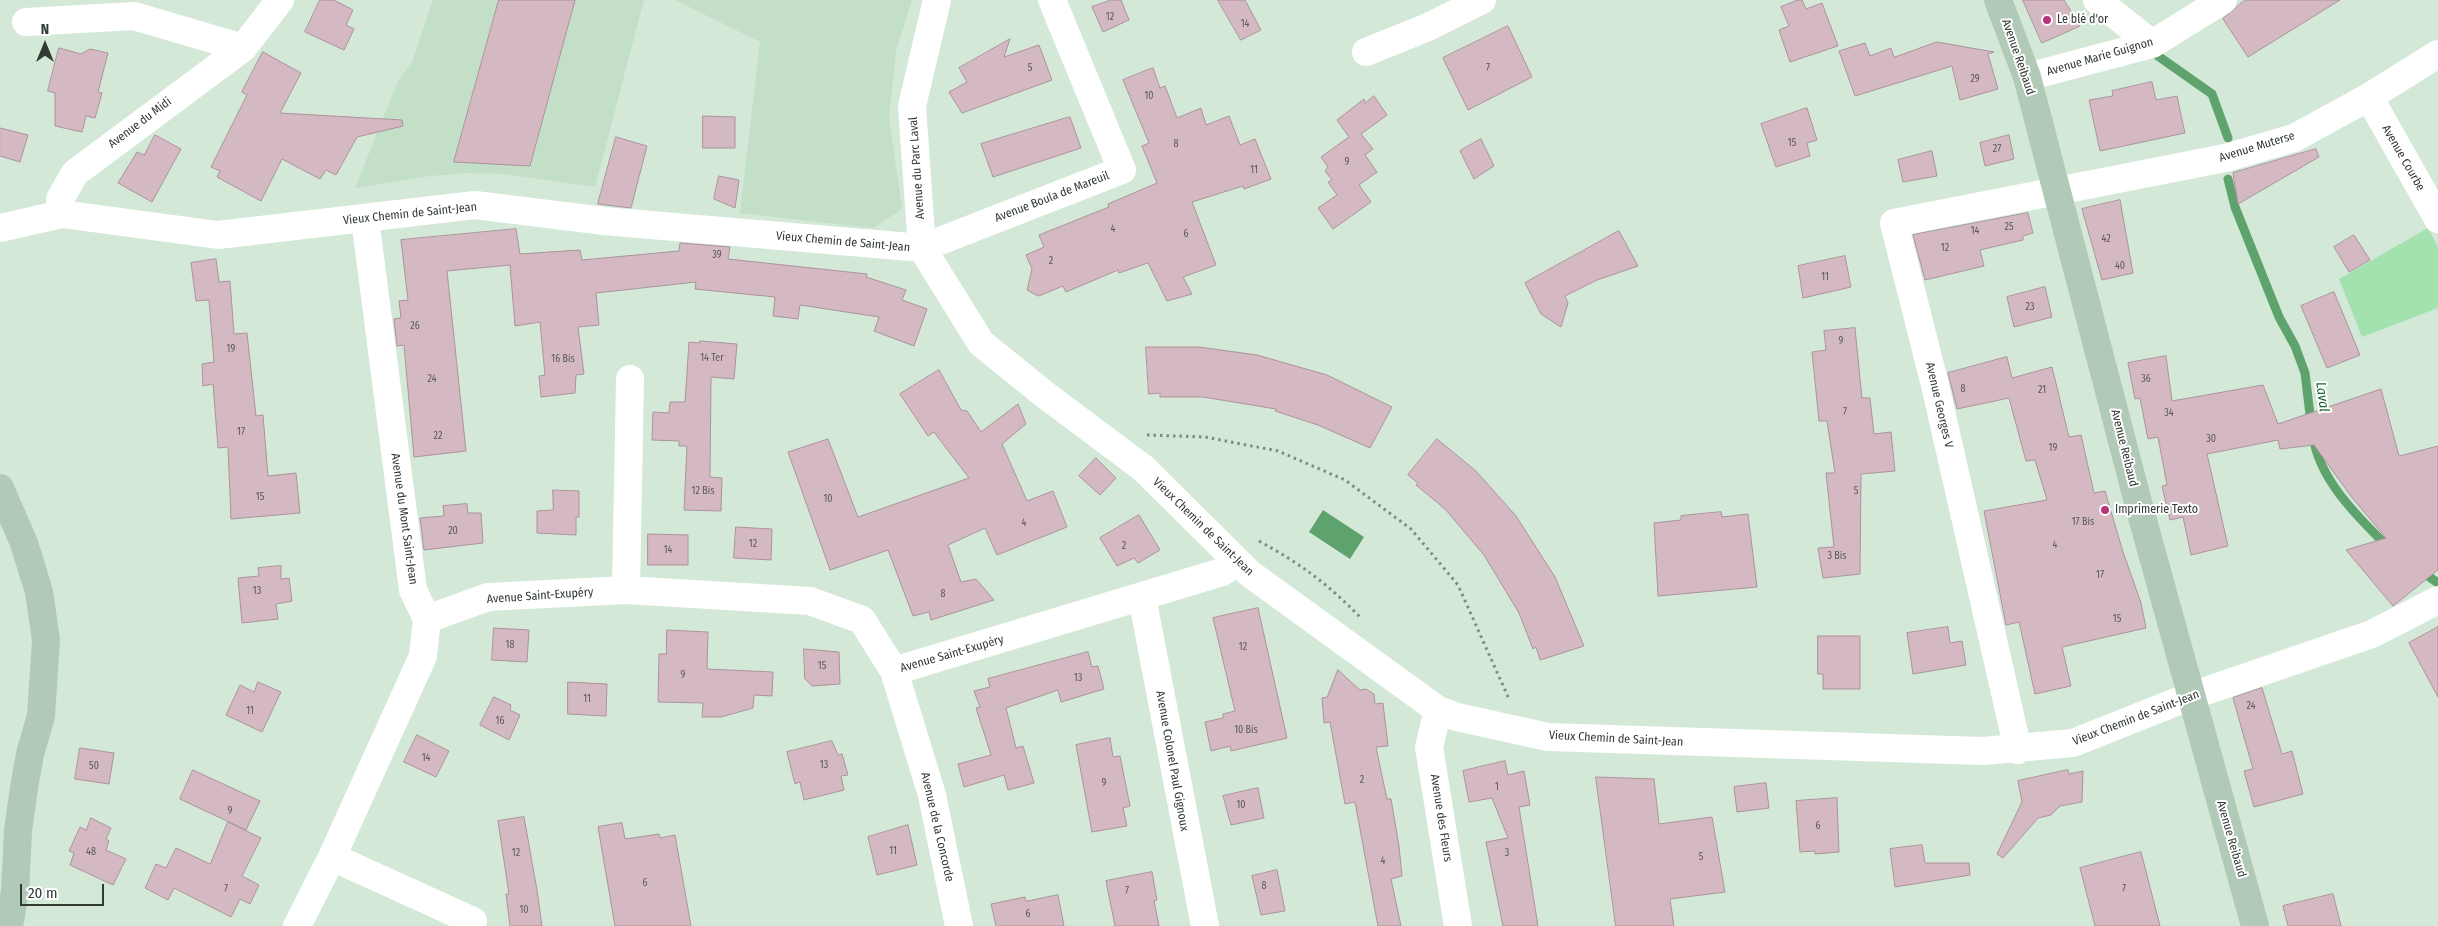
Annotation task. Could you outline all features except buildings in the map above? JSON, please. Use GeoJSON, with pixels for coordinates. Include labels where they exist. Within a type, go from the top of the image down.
{"type":"FeatureCollection","features":[{"type":"Feature","properties":{"kind":"street","name":"Avenue du Midi"},"geometry":{"type":"LineString","coordinates":[[62,214],[60,199],[75,173],[243,48],[280,0]]}},
{"type":"Feature","properties":{"kind":"street","name":"Avenue du Parc Laval"},"geometry":{"type":"LineString","coordinates":[[922,248],[912,106],[937,0]]}},
{"type":"Feature","properties":{"kind":"street","name":"Avenue Boula de Mareuil"},"geometry":{"type":"LineString","coordinates":[[922,248],[1122,170],[1052,0]]}},
{"type":"Feature","properties":{"kind":"street"},"geometry":{"type":"LineString","coordinates":[[1366,52],[1428,27],[1482,0]]}},
{"type":"Feature","properties":{"kind":"street","name":"Avenue Reibaud"},"geometry":{"type":"LineString","coordinates":[[1998,0],[2027,77],[2058,189],[2139,506],[2255,926]]}},
{"type":"Feature","properties":{"kind":"street"},"geometry":{"type":"LineString","coordinates":[[2097,0],[2152,44]]}},
{"type":"Feature","properties":{"kind":"street","name":"Avenue Marie Guignon"},"geometry":{"type":"LineString","coordinates":[[2027,77],[2152,44],[2223,0]]}},
{"type":"Feature","properties":{"kind":"street"},"geometry":{"type":"LineString","coordinates":[[26,22],[134,16],[243,48]]}},
{"type":"Feature","properties":{"kind":"street","name":"Avenue Muterse"},"geometry":{"type":"LineString","coordinates":[[2058,189],[2225,158],[2294,138],[2369,97],[2438,54]]}},
{"type":"Feature","properties":{"kind":"street","name":"Avenue Courbe"},"geometry":{"type":"LineString","coordinates":[[2369,97],[2438,219]]}},
{"type":"Feature","properties":{"kind":"street","name":"Avenue Georges V"},"geometry":{"type":"LineString","coordinates":[[2018,750],[1935,385],[1894,224],[2058,189]]}},
{"type":"Feature","properties":{"kind":"street","name":"Vieux Chemin de Saint-Jean"},"geometry":{"type":"LineString","coordinates":[[0,228],[62,214],[218,235],[475,205],[604,221],[922,248],[981,343],[1044,394],[1098,432],[1143,468],[1237,562],[1256,578],[1438,710],[1548,737],[1983,751],[2018,750],[2073,743],[2191,696],[2372,634],[2438,600]]}},
{"type":"Feature","properties":{"kind":"street","name":"Avenue du Mont Saint-Jean"},"geometry":{"type":"LineString","coordinates":[[364,219],[413,590],[427,618]]}},
{"type":"Feature","properties":{"kind":"street"},"geometry":{"type":"LineString","coordinates":[[626,590],[630,379]]}},
{"type":"Feature","properties":{"kind":"street"},"geometry":{"type":"LineString","coordinates":[[0,488],[24,543],[39,592],[46,640],[41,716],[30,754],[24,788],[18,831],[15,891],[9,926]]}},
{"type":"Feature","properties":{"kind":"street","name":"Avenue Saint-Exupéry"},"geometry":{"type":"LineString","coordinates":[[427,618],[488,598],[626,590],[810,601],[862,620],[894,671],[1222,572],[1237,562]]}},
{"type":"Feature","properties":{"kind":"street","name":"Avenue Colonel Paul Gignoux"},"geometry":{"type":"LineString","coordinates":[[1142,596],[1205,926]]}},
{"type":"Feature","properties":{"kind":"street"},"geometry":{"type":"LineString","coordinates":[[297,926],[332,857],[423,656],[427,618]]}},
{"type":"Feature","properties":{"kind":"street","name":"Avenue de la Concorde"},"geometry":{"type":"LineString","coordinates":[[894,671],[932,795],[959,926]]}},
{"type":"Feature","properties":{"kind":"street","name":"Avenue des Fleurs"},"geometry":{"type":"LineString","coordinates":[[1438,710],[1429,747],[1458,926]]}},
{"type":"Feature","properties":{"kind":"street"},"geometry":{"type":"LineString","coordinates":[[332,857],[473,921]]}},
{"type":"Feature","properties":{"kind":"path"},"geometry":{"type":"LineString","coordinates":[[1098,432],[1205,437],[1278,451],[1346,480],[1411,529],[1458,585],[1505,688],[1511,707]]}},
{"type":"Feature","properties":{"kind":"path"},"geometry":{"type":"LineString","coordinates":[[1252,538],[1308,570],[1332,588],[1365,621]]}},
{"type":"Feature","properties":{"kind":"shaded area"},"geometry":{"type":"Polygon","coordinates":[[[433,0],[644,0],[595,187],[503,174],[469,173],[430,176],[355,188],[398,81],[412,62],[433,0]]]}},
{"type":"Feature","properties":{"kind":"shaded area"},"geometry":{"type":"Polygon","coordinates":[[[675,0],[912,0],[896,51],[889,118],[902,209],[873,228],[740,213],[760,42],[675,0]]]}},
{"type":"Feature","properties":{"kind":"shaded area"},"geometry":{"type":"Polygon","coordinates":[[[2428,228],[2438,247],[2438,308],[2362,337],[2339,279],[2428,228]]]}},
{"type":"Feature","properties":{"kind":"shaded area"},"geometry":{"type":"Polygon","coordinates":[[[1323,510],[1364,537],[1350,559],[1309,532],[1323,510]]]}},
{"type":"Feature","properties":{"kind":"waterway","name":"Laval"},"geometry":{"type":"LineString","coordinates":[[2158,56],[2212,94],[2228,138]]}},
{"type":"Feature","properties":{"kind":"waterway","name":"Laval"},"geometry":{"type":"LineString","coordinates":[[2228,179],[2235,207],[2279,317],[2295,346],[2305,373],[2311,423]]}},
{"type":"Feature","properties":{"kind":"waterway","name":"Laval"},"geometry":{"type":"LineString","coordinates":[[2313,436],[2323,468],[2331,483],[2364,523],[2388,547]]}},
{"type":"Feature","properties":{"kind":"waterway","name":"Laval"},"geometry":{"type":"LineString","coordinates":[[2421,571],[2438,583]]}},
{"type":"Feature","properties":{"kind":"place","name":"Le blé d'or"},"geometry":{"type":"Point","coordinates":[2047,20]}},
{"type":"Feature","properties":{"kind":"place","name":"Imprimerie Texto"},"geometry":{"type":"Point","coordinates":[2105,510]}}]}
